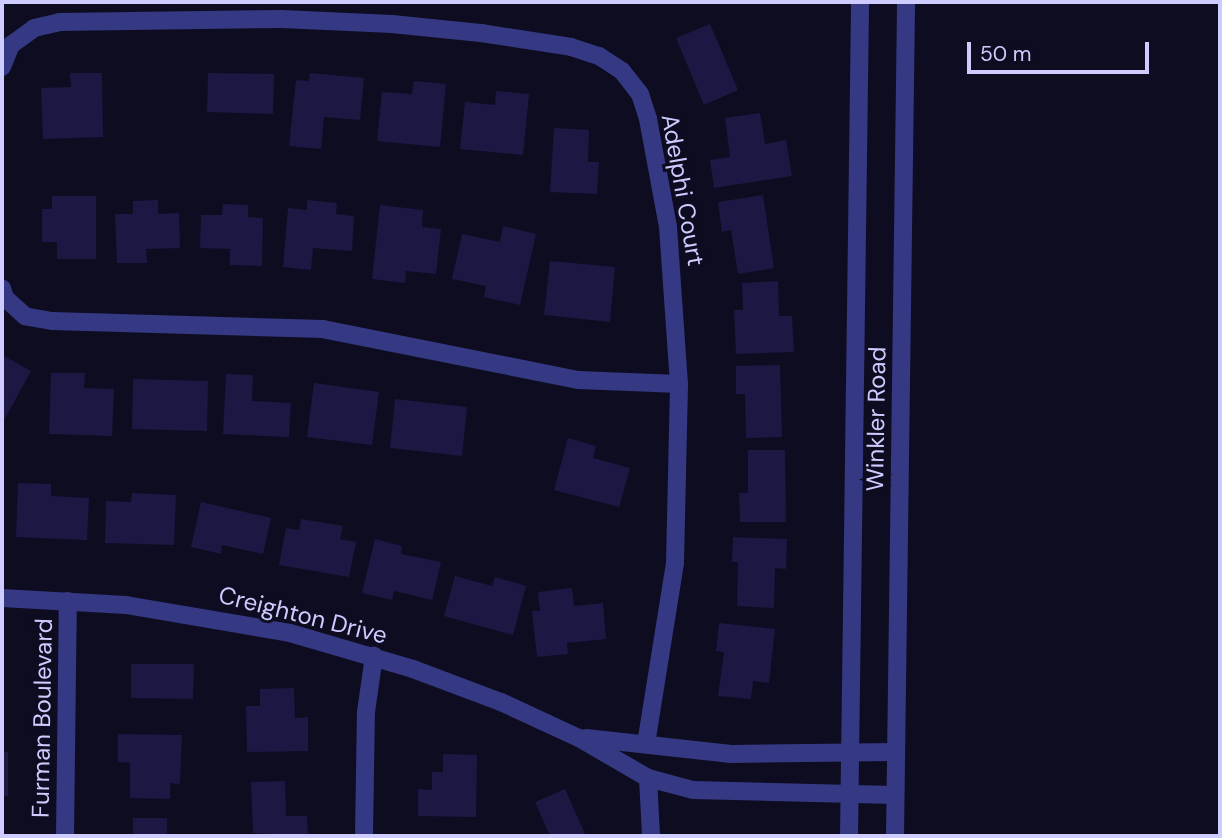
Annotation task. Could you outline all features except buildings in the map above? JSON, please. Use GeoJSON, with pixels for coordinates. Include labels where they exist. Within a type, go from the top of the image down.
{"type":"FeatureCollection","features":[{"type":"Feature","properties":{"kind":"street","name":"Winkler Road"},"geometry":{"type":"LineString","coordinates":[[849,836],[860,2]]}},
{"type":"Feature","properties":{"kind":"street","name":"Winkler Road"},"geometry":{"type":"LineString","coordinates":[[895,836],[906,2]]}},
{"type":"Feature","properties":{"kind":"street","name":"Adelphi Court"},"geometry":{"type":"LineString","coordinates":[[2,67],[12,45],[34,28],[59,22],[282,19],[392,24],[506,37],[599,56],[622,71],[640,94],[648,119],[668,227],[679,384],[675,562],[646,744]]}},
{"type":"Feature","properties":{"kind":"street"},"geometry":{"type":"LineString","coordinates":[[2,288],[5,298],[24,316],[52,321],[323,329],[578,380],[679,384]]}},
{"type":"Feature","properties":{"kind":"street","name":"Creighton Drive"},"geometry":{"type":"LineString","coordinates":[[2,598],[68,601],[226,619],[374,656],[500,702],[579,738],[648,778],[715,792],[895,795]]}},
{"type":"Feature","properties":{"kind":"street","name":"Furman Boulevard"},"geometry":{"type":"LineString","coordinates":[[65,836],[68,601]]}},
{"type":"Feature","properties":{"kind":"street"},"geometry":{"type":"LineString","coordinates":[[364,836],[366,712],[374,656]]}},
{"type":"Feature","properties":{"kind":"street","name":"Creighton Drive"},"geometry":{"type":"LineString","coordinates":[[579,738],[731,754],[897,752]]}},
{"type":"Feature","properties":{"kind":"street"},"geometry":{"type":"LineString","coordinates":[[648,778],[651,836]]}}]}
